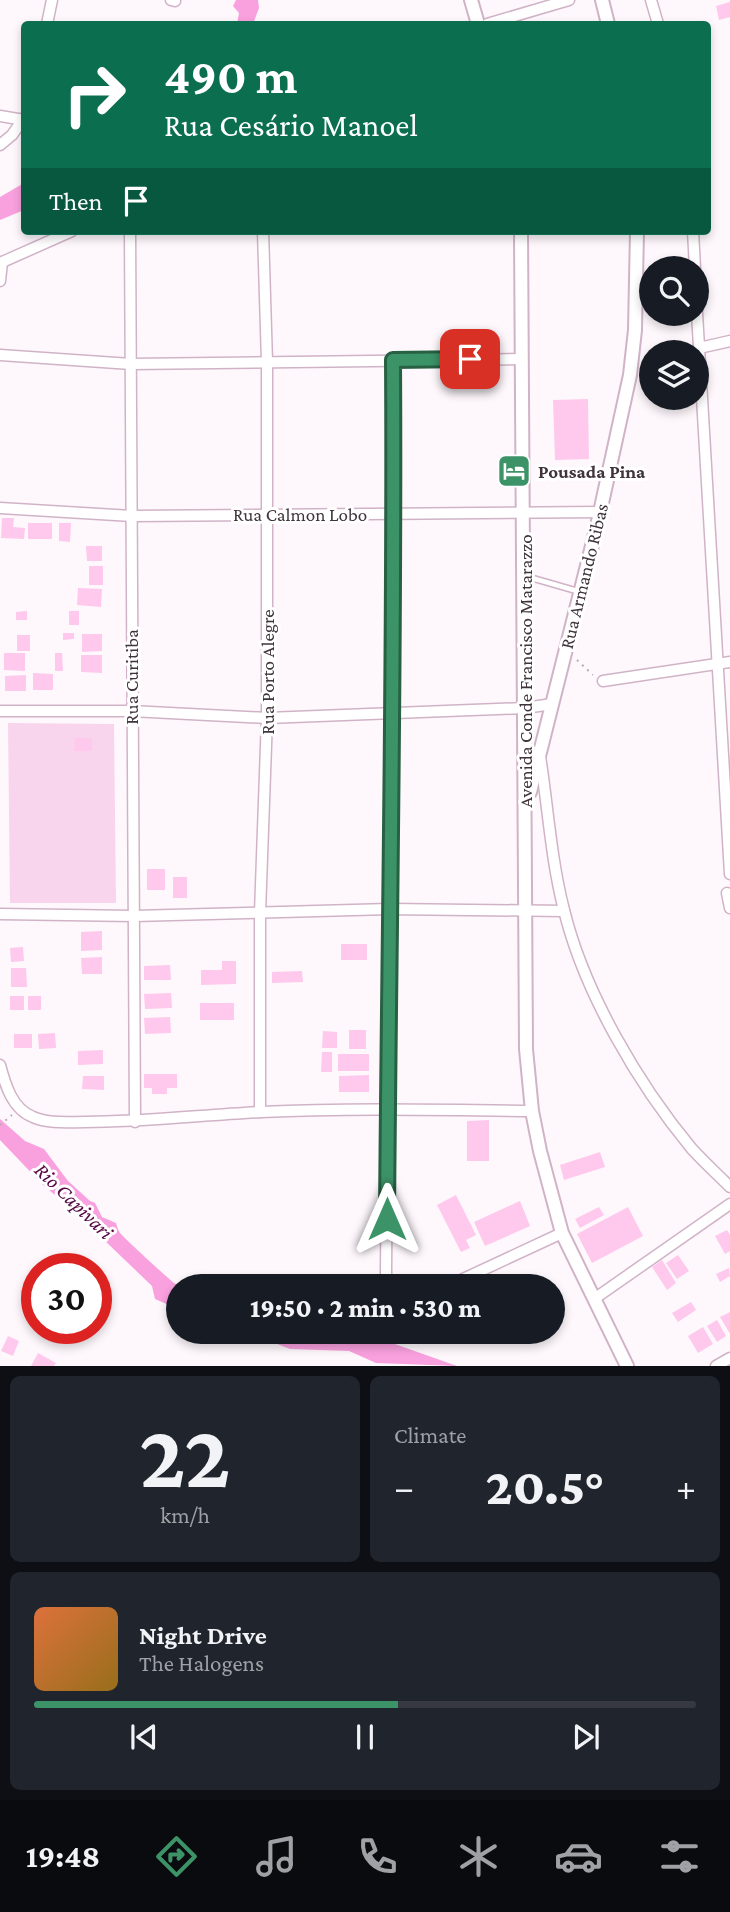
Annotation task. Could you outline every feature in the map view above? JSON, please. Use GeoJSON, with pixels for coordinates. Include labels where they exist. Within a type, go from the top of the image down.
{"type":"FeatureCollection","features":[{"type":"Feature","properties":{"kind":"street"},"geometry":{"type":"LineString","coordinates":[[48,21],[52,0]]}},
{"type":"Feature","properties":{"kind":"street"},"geometry":{"type":"LineString","coordinates":[[471,0],[477,21]]}},
{"type":"Feature","properties":{"kind":"street"},"geometry":{"type":"LineString","coordinates":[[497,21],[569,0]]}},
{"type":"Feature","properties":{"kind":"street"},"geometry":{"type":"LineString","coordinates":[[602,0],[607,21]]}},
{"type":"Feature","properties":{"kind":"street"},"geometry":{"type":"LineString","coordinates":[[651,0],[657,21]]}},
{"type":"Feature","properties":{"kind":"street"},"geometry":{"type":"LineString","coordinates":[[0,116],[21,119]]}},
{"type":"Feature","properties":{"kind":"street"},"geometry":{"type":"LineString","coordinates":[[0,145],[21,123]]}},
{"type":"Feature","properties":{"kind":"street"},"geometry":{"type":"LineString","coordinates":[[0,281],[1,262],[63,235]]}},
{"type":"Feature","properties":{"kind":"street","name":"Rua Curitiba"},"geometry":{"type":"LineString","coordinates":[[130,235],[135,1122]]}},
{"type":"Feature","properties":{"kind":"street","name":"Rua Porto Alegre"},"geometry":{"type":"LineString","coordinates":[[260,1112],[260,913],[267,718],[267,362],[263,235]]}},
{"type":"Feature","properties":{"kind":"street","name":"Avenida Conde Francisco Matarazzo"},"geometry":{"type":"LineString","coordinates":[[521,235],[526,1049],[532,1111],[562,1233],[627,1366]]}},
{"type":"Feature","properties":{"kind":"street","name":"Rua Armando Ribas"},"geometry":{"type":"LineString","coordinates":[[526,810],[601,512],[630,375],[635,330],[637,235]]}},
{"type":"Feature","properties":{"kind":"street"},"geometry":{"type":"LineString","coordinates":[[693,235],[694,256]]}},
{"type":"Feature","properties":{"kind":"street"},"geometry":{"type":"LineString","coordinates":[[709,346],[730,341]]}},
{"type":"Feature","properties":{"kind":"street"},"geometry":{"type":"LineString","coordinates":[[0,355],[131,364],[522,359]]}},
{"type":"Feature","properties":{"kind":"street"},"geometry":{"type":"LineString","coordinates":[[386,1274],[393,714],[393,360]]}},
{"type":"Feature","properties":{"kind":"street"},"geometry":{"type":"LineString","coordinates":[[704,410],[724,663],[729,874]]}},
{"type":"Feature","properties":{"kind":"street","name":"Rua Calmon Lobo"},"geometry":{"type":"LineString","coordinates":[[0,508],[132,516],[601,512]]}},
{"type":"Feature","properties":{"kind":"street"},"geometry":{"type":"LineString","coordinates":[[603,681],[724,663]]}},
{"type":"Feature","properties":{"kind":"street"},"geometry":{"type":"LineString","coordinates":[[0,711],[131,711],[267,718],[525,708],[552,704]]}},
{"type":"Feature","properties":{"kind":"street","name":"Rua Armando Ribas"},"geometry":{"type":"LineString","coordinates":[[540,753],[564,911],[585,971],[616,1038],[650,1093],[693,1150],[730,1187]]}},
{"type":"Feature","properties":{"kind":"street"},"geometry":{"type":"LineString","coordinates":[[727,893],[730,908]]}},
{"type":"Feature","properties":{"kind":"street"},"geometry":{"type":"LineString","coordinates":[[0,914],[134,916],[389,909],[564,911]]}},
{"type":"Feature","properties":{"kind":"street"},"geometry":{"type":"LineString","coordinates":[[0,1065],[6,1088],[29,1116],[47,1121],[135,1122],[260,1112],[388,1109],[532,1111]]}},
{"type":"Feature","properties":{"kind":"street"},"geometry":{"type":"LineString","coordinates":[[594,1299],[730,1203]]}},
{"type":"Feature","properties":{"kind":"street"},"geometry":{"type":"LineString","coordinates":[[473,1274],[562,1233]]}},
{"type":"Feature","properties":{"kind":"street"},"geometry":{"type":"LineString","coordinates":[[716,1366],[730,1358]]}},
{"type":"Feature","properties":{"kind":"lane"},"geometry":{"type":"LineString","coordinates":[[524,576],[581,592]]}},
{"type":"Feature","properties":{"kind":"path"},"geometry":{"type":"LineString","coordinates":[[566,649],[598,680],[603,681]]}},
{"type":"Feature","properties":{"kind":"path"},"geometry":{"type":"LineString","coordinates":[[0,1125],[5,1121]]}},
{"type":"Feature","properties":{"kind":"shaded area"},"geometry":{"type":"Polygon","coordinates":[[[8,723],[114,724],[116,903],[10,903],[8,723]]]}},
{"type":"Feature","properties":{"kind":"water"},"geometry":{"type":"Polygon","coordinates":[[[236,0],[258,0],[259,8],[254,21],[238,21],[239,13],[233,6],[236,0]]]}},
{"type":"Feature","properties":{"kind":"water"},"geometry":{"type":"Polygon","coordinates":[[[21,185],[21,211],[0,220],[0,197],[21,185]]]}},
{"type":"Feature","properties":{"kind":"water","name":"Rio Capivari"},"geometry":{"type":"Polygon","coordinates":[[[0,1119],[25,1141],[44,1149],[68,1181],[95,1203],[102,1217],[116,1223],[119,1232],[166,1276],[166,1304],[155,1299],[152,1286],[42,1184],[0,1140],[0,1119]]]}},
{"type":"Feature","properties":{"kind":"water"},"geometry":{"type":"Polygon","coordinates":[[[277,1344],[395,1344],[457,1366],[376,1363],[349,1351],[290,1349],[277,1344]]]}},
{"type":"Feature","properties":{"kind":"building"},"geometry":{"type":"Polygon","coordinates":[[[730,2],[730,17],[719,20],[716,6],[730,2]]]}},
{"type":"Feature","properties":{"kind":"building"},"geometry":{"type":"Polygon","coordinates":[[[588,399],[589,459],[555,460],[553,400],[588,399]]]}},
{"type":"Feature","properties":{"kind":"building"},"geometry":{"type":"Polygon","coordinates":[[[2,518],[14,518],[13,527],[25,528],[24,539],[1,538],[2,518]]]}},
{"type":"Feature","properties":{"kind":"building"},"geometry":{"type":"Polygon","coordinates":[[[28,523],[52,523],[52,539],[28,539],[28,523]]]}},
{"type":"Feature","properties":{"kind":"building"},"geometry":{"type":"Polygon","coordinates":[[[59,523],[71,523],[70,542],[59,541],[59,523]]]}},
{"type":"Feature","properties":{"kind":"building"},"geometry":{"type":"Polygon","coordinates":[[[86,546],[102,546],[102,561],[87,561],[86,546]]]}},
{"type":"Feature","properties":{"kind":"building"},"geometry":{"type":"Polygon","coordinates":[[[89,566],[103,566],[103,585],[89,585],[89,566]]]}},
{"type":"Feature","properties":{"kind":"building"},"geometry":{"type":"Polygon","coordinates":[[[78,588],[102,589],[101,607],[77,605],[78,588]]]}},
{"type":"Feature","properties":{"kind":"building"},"geometry":{"type":"Polygon","coordinates":[[[27,611],[27,620],[16,620],[16,612],[27,611]]]}},
{"type":"Feature","properties":{"kind":"building"},"geometry":{"type":"Polygon","coordinates":[[[69,611],[79,611],[79,625],[69,625],[69,611]]]}},
{"type":"Feature","properties":{"kind":"building"},"geometry":{"type":"Polygon","coordinates":[[[63,633],[74,633],[74,639],[63,640],[63,633]]]}},
{"type":"Feature","properties":{"kind":"building"},"geometry":{"type":"Polygon","coordinates":[[[82,634],[102,634],[102,651],[82,652],[82,634]]]}},
{"type":"Feature","properties":{"kind":"building"},"geometry":{"type":"Polygon","coordinates":[[[17,635],[30,635],[30,651],[17,651],[17,635]]]}},
{"type":"Feature","properties":{"kind":"building"},"geometry":{"type":"Polygon","coordinates":[[[4,653],[25,653],[25,671],[4,670],[4,653]]]}},
{"type":"Feature","properties":{"kind":"building"},"geometry":{"type":"Polygon","coordinates":[[[55,653],[62,653],[63,671],[55,671],[55,653]]]}},
{"type":"Feature","properties":{"kind":"building"},"geometry":{"type":"Polygon","coordinates":[[[81,655],[102,655],[102,673],[81,672],[81,655]]]}},
{"type":"Feature","properties":{"kind":"building"},"geometry":{"type":"Polygon","coordinates":[[[33,673],[53,674],[53,690],[33,690],[33,673]]]}},
{"type":"Feature","properties":{"kind":"building"},"geometry":{"type":"Polygon","coordinates":[[[26,675],[26,691],[5,691],[5,676],[26,675]]]}},
{"type":"Feature","properties":{"kind":"building"},"geometry":{"type":"Polygon","coordinates":[[[75,738],[92,738],[92,751],[74,751],[75,738]]]}},
{"type":"Feature","properties":{"kind":"building"},"geometry":{"type":"Polygon","coordinates":[[[147,869],[165,869],[165,890],[147,890],[147,869]]]}},
{"type":"Feature","properties":{"kind":"building"},"geometry":{"type":"Polygon","coordinates":[[[173,877],[187,877],[187,898],[173,898],[173,877]]]}},
{"type":"Feature","properties":{"kind":"building"},"geometry":{"type":"Polygon","coordinates":[[[102,931],[102,950],[81,951],[81,932],[102,931]]]}},
{"type":"Feature","properties":{"kind":"building"},"geometry":{"type":"Polygon","coordinates":[[[341,944],[367,944],[367,960],[341,960],[341,944]]]}},
{"type":"Feature","properties":{"kind":"building"},"geometry":{"type":"Polygon","coordinates":[[[23,947],[24,961],[11,962],[10,948],[23,947]]]}},
{"type":"Feature","properties":{"kind":"building"},"geometry":{"type":"Polygon","coordinates":[[[102,957],[102,974],[82,974],[81,958],[102,957]]]}},
{"type":"Feature","properties":{"kind":"building"},"geometry":{"type":"Polygon","coordinates":[[[222,961],[236,961],[236,984],[201,985],[201,970],[222,970],[222,961]]]}},
{"type":"Feature","properties":{"kind":"building"},"geometry":{"type":"Polygon","coordinates":[[[170,965],[171,980],[144,980],[144,966],[170,965]]]}},
{"type":"Feature","properties":{"kind":"building"},"geometry":{"type":"Polygon","coordinates":[[[11,968],[26,968],[27,987],[11,987],[11,968]]]}},
{"type":"Feature","properties":{"kind":"building"},"geometry":{"type":"Polygon","coordinates":[[[302,971],[303,982],[272,983],[272,972],[302,971]]]}},
{"type":"Feature","properties":{"kind":"building"},"geometry":{"type":"Polygon","coordinates":[[[171,993],[172,1008],[145,1009],[144,994],[171,993]]]}},
{"type":"Feature","properties":{"kind":"building"},"geometry":{"type":"Polygon","coordinates":[[[10,996],[24,996],[24,1010],[10,1010],[10,996]]]}},
{"type":"Feature","properties":{"kind":"building"},"geometry":{"type":"Polygon","coordinates":[[[28,996],[41,996],[41,1010],[28,1010],[28,996]]]}},
{"type":"Feature","properties":{"kind":"building"},"geometry":{"type":"Polygon","coordinates":[[[200,1003],[234,1003],[234,1020],[200,1020],[200,1003]]]}},
{"type":"Feature","properties":{"kind":"building"},"geometry":{"type":"Polygon","coordinates":[[[170,1017],[171,1033],[145,1034],[144,1018],[170,1017]]]}},
{"type":"Feature","properties":{"kind":"building"},"geometry":{"type":"Polygon","coordinates":[[[349,1030],[366,1030],[366,1049],[349,1049],[349,1030]]]}},
{"type":"Feature","properties":{"kind":"building"},"geometry":{"type":"Polygon","coordinates":[[[323,1031],[337,1032],[337,1048],[322,1048],[323,1031]]]}},
{"type":"Feature","properties":{"kind":"building"},"geometry":{"type":"Polygon","coordinates":[[[55,1033],[56,1048],[39,1049],[38,1034],[55,1033]]]}},
{"type":"Feature","properties":{"kind":"building"},"geometry":{"type":"Polygon","coordinates":[[[14,1034],[32,1034],[32,1048],[14,1048],[14,1034]]]}},
{"type":"Feature","properties":{"kind":"building"},"geometry":{"type":"Polygon","coordinates":[[[103,1050],[103,1064],[78,1065],[78,1051],[103,1050]]]}},
{"type":"Feature","properties":{"kind":"building"},"geometry":{"type":"Polygon","coordinates":[[[322,1052],[332,1052],[332,1072],[321,1072],[322,1052]]]}},
{"type":"Feature","properties":{"kind":"building"},"geometry":{"type":"Polygon","coordinates":[[[338,1054],[369,1054],[369,1071],[338,1071],[338,1054]]]}},
{"type":"Feature","properties":{"kind":"building"},"geometry":{"type":"Polygon","coordinates":[[[144,1074],[177,1074],[177,1088],[167,1088],[167,1094],[152,1094],[152,1088],[144,1088],[144,1074]]]}},
{"type":"Feature","properties":{"kind":"building"},"geometry":{"type":"Polygon","coordinates":[[[369,1075],[369,1092],[339,1092],[339,1076],[369,1075]]]}},
{"type":"Feature","properties":{"kind":"building"},"geometry":{"type":"Polygon","coordinates":[[[83,1076],[104,1076],[104,1090],[82,1089],[83,1076]]]}},
{"type":"Feature","properties":{"kind":"building"},"geometry":{"type":"Polygon","coordinates":[[[489,1120],[489,1161],[467,1161],[467,1121],[489,1120]]]}},
{"type":"Feature","properties":{"kind":"building"},"geometry":{"type":"Polygon","coordinates":[[[600,1152],[605,1167],[564,1180],[560,1165],[600,1152]]]}},
{"type":"Feature","properties":{"kind":"building"},"geometry":{"type":"Polygon","coordinates":[[[456,1195],[476,1235],[466,1240],[470,1248],[461,1252],[437,1205],[456,1195]]]}},
{"type":"Feature","properties":{"kind":"building"},"geometry":{"type":"Polygon","coordinates":[[[520,1201],[530,1226],[485,1246],[474,1222],[520,1201]]]}},
{"type":"Feature","properties":{"kind":"building"},"geometry":{"type":"Polygon","coordinates":[[[599,1207],[604,1215],[580,1228],[575,1219],[599,1207]]]}},
{"type":"Feature","properties":{"kind":"building"},"geometry":{"type":"Polygon","coordinates":[[[628,1207],[643,1236],[592,1263],[577,1234],[628,1207]]]}},
{"type":"Feature","properties":{"kind":"building"},"geometry":{"type":"Polygon","coordinates":[[[727,1230],[730,1235],[730,1251],[725,1254],[715,1236],[727,1230]]]}},
{"type":"Feature","properties":{"kind":"building"},"geometry":{"type":"Polygon","coordinates":[[[678,1255],[689,1271],[677,1279],[666,1263],[678,1255]]]}},
{"type":"Feature","properties":{"kind":"building"},"geometry":{"type":"Polygon","coordinates":[[[662,1260],[676,1283],[667,1290],[652,1267],[662,1260]]]}},
{"type":"Feature","properties":{"kind":"building"},"geometry":{"type":"Polygon","coordinates":[[[729,1268],[730,1276],[720,1282],[716,1274],[729,1268]]]}},
{"type":"Feature","properties":{"kind":"building"},"geometry":{"type":"Polygon","coordinates":[[[691,1302],[696,1310],[678,1322],[672,1313],[691,1302]]]}},
{"type":"Feature","properties":{"kind":"building"},"geometry":{"type":"Polygon","coordinates":[[[730,1312],[730,1334],[720,1317],[730,1312]]]}},
{"type":"Feature","properties":{"kind":"building"},"geometry":{"type":"Polygon","coordinates":[[[717,1320],[726,1336],[717,1342],[707,1326],[717,1320]]]}},
{"type":"Feature","properties":{"kind":"building"},"geometry":{"type":"Polygon","coordinates":[[[703,1327],[713,1344],[698,1353],[688,1336],[703,1327]]]}},
{"type":"Feature","properties":{"kind":"building"},"geometry":{"type":"Polygon","coordinates":[[[8,1336],[19,1341],[13,1356],[1,1351],[8,1336]]]}},
{"type":"Feature","properties":{"kind":"building"},"geometry":{"type":"Polygon","coordinates":[[[38,1353],[56,1363],[54,1366],[31,1366],[38,1353]]]}},
{"type":"Feature","properties":{"kind":"place","name":"Pousada Pina"},"geometry":{"type":"Point","coordinates":[514,471]}},
{"type":"Feature","properties":{"kind":"route"},"geometry":{"type":"LineString","coordinates":[[387,1219],[393,714],[393,360],[470,359]]}}]}
